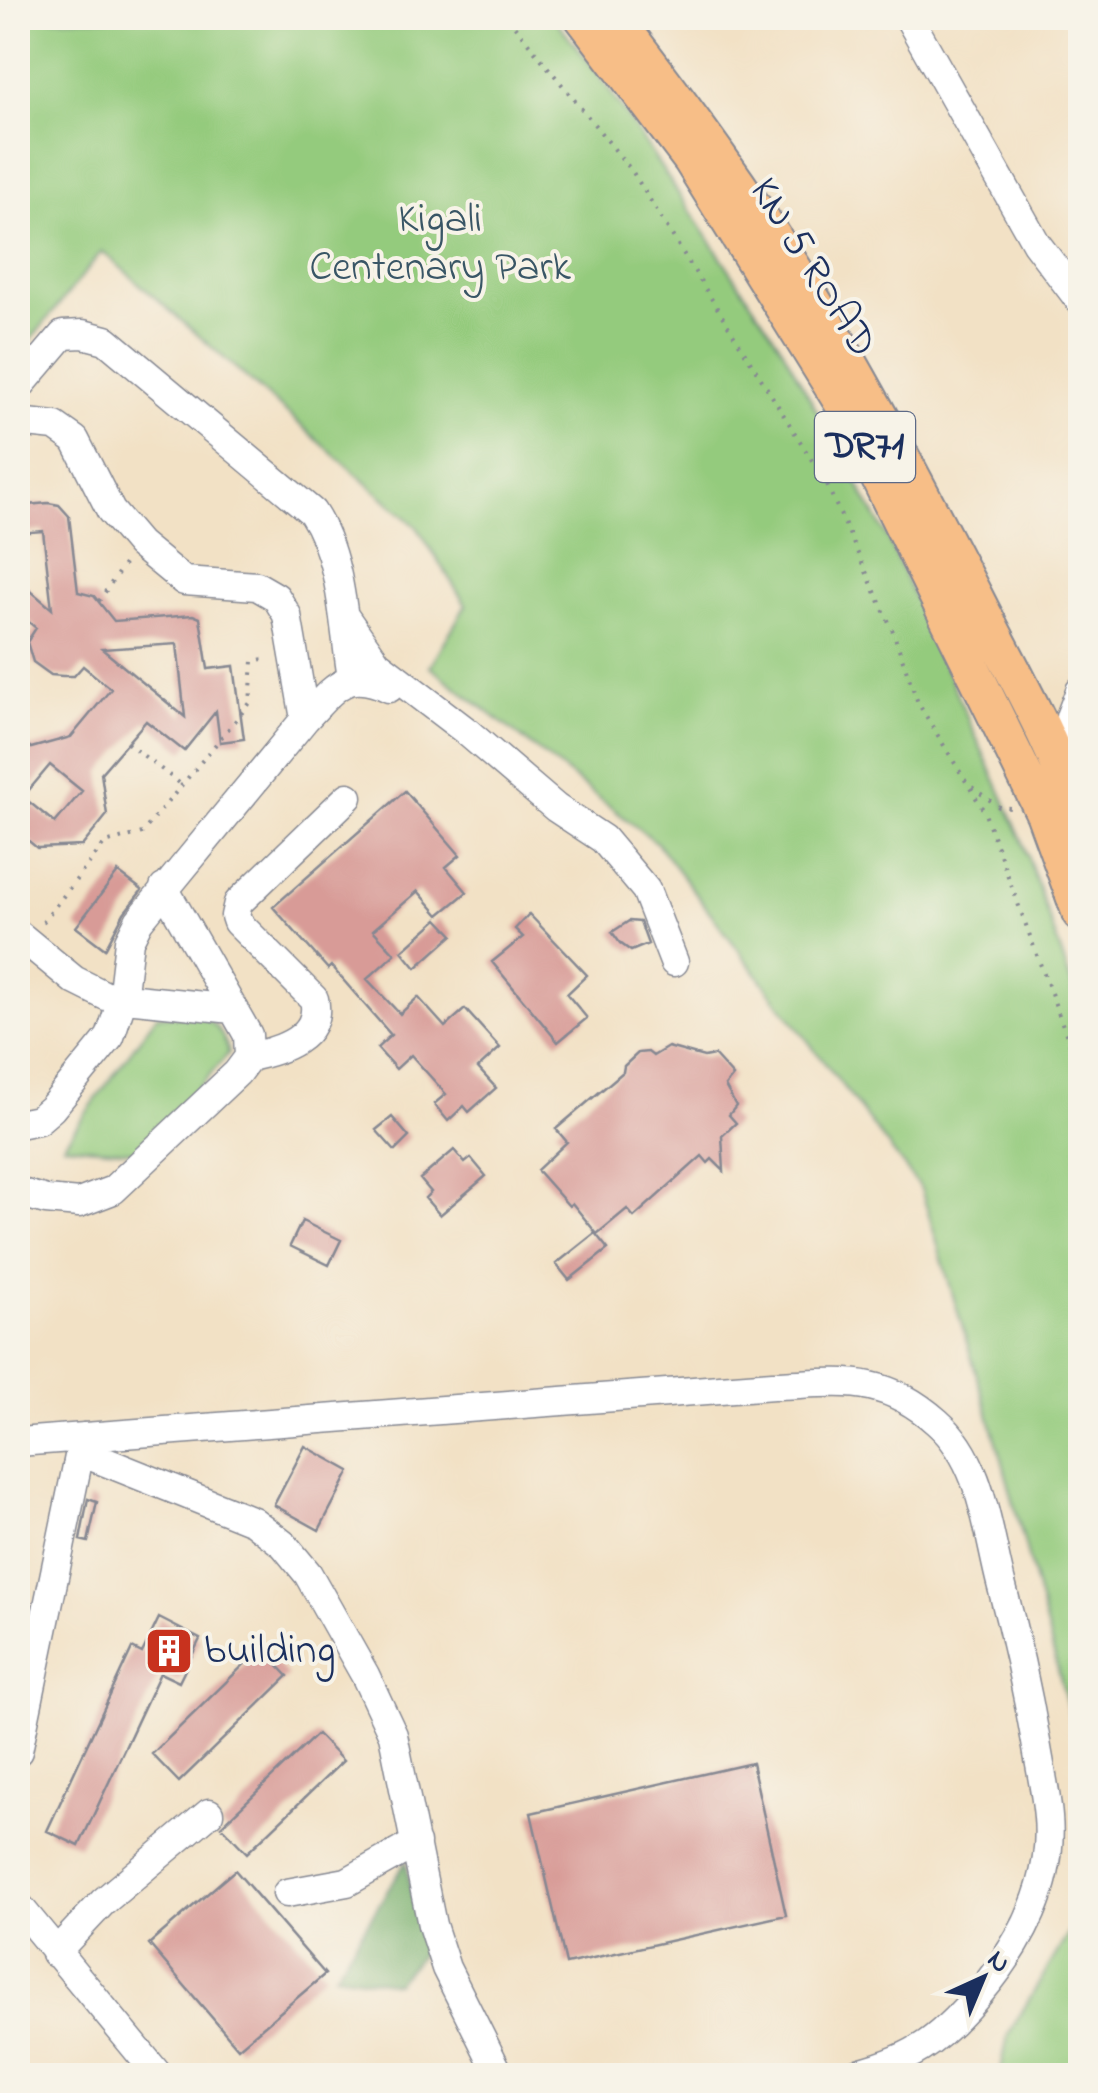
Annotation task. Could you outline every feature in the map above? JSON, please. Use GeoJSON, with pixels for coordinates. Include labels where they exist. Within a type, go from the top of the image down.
{"type":"FeatureCollection","features":[{"type":"Feature","properties":{"kind":"main road","name":"KN 5 ROAD"},"geometry":{"type":"LineString","coordinates":[[583,18],[691,160],[842,401],[1044,814],[1080,914]]}},
{"type":"Feature","properties":{"kind":"main road","name":"KN 5 ROAD"},"geometry":{"type":"LineString","coordinates":[[615,18],[695,121],[740,188],[878,410],[1038,722],[1079,817]]}},
{"type":"Feature","properties":{"kind":"street"},"geometry":{"type":"LineString","coordinates":[[908,18],[1036,243],[1080,301]]}},
{"type":"Feature","properties":{"kind":"street"},"geometry":{"type":"LineString","coordinates":[[18,388],[63,336],[83,334],[106,340],[312,512],[332,553],[352,678]]}},
{"type":"Feature","properties":{"kind":"street"},"geometry":{"type":"LineString","coordinates":[[18,422],[55,426],[75,440],[111,511],[138,544],[184,581],[257,586],[276,596],[286,615],[295,652],[305,720]]}},
{"type":"Feature","properties":{"kind":"street"},"geometry":{"type":"LineString","coordinates":[[341,612],[377,663],[466,731],[556,808],[603,839],[646,890],[674,962]]}},
{"type":"Feature","properties":{"kind":"street"},"geometry":{"type":"LineString","coordinates":[[18,1124],[38,1120],[52,1108],[110,1037],[122,1000],[129,941],[138,921],[305,720],[334,688],[352,678],[371,680],[389,688]]}},
{"type":"Feature","properties":{"kind":"street"},"geometry":{"type":"LineString","coordinates":[[1079,817],[1070,717],[1080,691]]}},
{"type":"Feature","properties":{"kind":"street"},"geometry":{"type":"LineString","coordinates":[[18,1192],[46,1200],[78,1202],[113,1190],[249,1057],[290,1046],[314,1022],[314,999],[238,922],[236,910],[243,898],[348,797]]}},
{"type":"Feature","properties":{"kind":"street"},"geometry":{"type":"LineString","coordinates":[[164,888],[248,1035],[249,1057]]}},
{"type":"Feature","properties":{"kind":"street"},"geometry":{"type":"LineString","coordinates":[[21,944],[90,990],[122,1000],[233,1009]]}},
{"type":"Feature","properties":{"kind":"street"},"geometry":{"type":"LineString","coordinates":[[18,1442],[82,1444],[774,1384],[879,1386],[902,1396],[935,1420],[955,1439],[982,1502],[1030,1704],[1048,1820],[1046,1865],[1039,1894],[1019,1940],[985,1988],[952,2024],[932,2044],[906,2058],[846,2076]]}},
{"type":"Feature","properties":{"kind":"street"},"geometry":{"type":"LineString","coordinates":[[18,1751],[82,1444]]}},
{"type":"Feature","properties":{"kind":"street"},"geometry":{"type":"LineString","coordinates":[[82,1444],[253,1522],[284,1545],[308,1574],[365,1675],[393,1735],[432,1925],[446,1968],[500,2076]]}},
{"type":"Feature","properties":{"kind":"street"},"geometry":{"type":"LineString","coordinates":[[55,1953],[102,1902],[210,1813]]}},
{"type":"Feature","properties":{"kind":"street"},"geometry":{"type":"LineString","coordinates":[[287,1893],[347,1882],[416,1843]]}},
{"type":"Feature","properties":{"kind":"street"},"geometry":{"type":"LineString","coordinates":[[18,1905],[159,2076]]}},
{"type":"Feature","properties":{"kind":"path"},"geometry":{"type":"LineString","coordinates":[[18,79],[26,18]]}},
{"type":"Feature","properties":{"kind":"path"},"geometry":{"type":"LineString","coordinates":[[508,18],[632,171],[826,484],[892,629],[918,704],[984,812],[1080,1072]]}},
{"type":"Feature","properties":{"kind":"path"},"geometry":{"type":"LineString","coordinates":[[99,602],[138,544]]}},
{"type":"Feature","properties":{"kind":"path"},"geometry":{"type":"LineString","coordinates":[[21,944],[105,843],[142,832],[250,703],[252,661],[295,652]]}},
{"type":"Feature","properties":{"kind":"path"},"geometry":{"type":"LineString","coordinates":[[127,743],[182,785]]}},
{"type":"Feature","properties":{"kind":"green space","name":"Kigali Centenary Park"},"geometry":{"type":"Polygon","coordinates":[[[18,18],[554,18],[597,72],[782,348],[887,537],[1022,840],[1080,1008],[1080,1787],[1078,1745],[1002,1459],[921,1189],[657,843],[430,667],[466,605],[417,527],[102,251],[18,356],[18,18]]]}},
{"type":"Feature","properties":{"kind":"green space"},"geometry":{"type":"Polygon","coordinates":[[[157,1015],[211,1022],[229,1053],[143,1152],[63,1145],[157,1015]]]}},
{"type":"Feature","properties":{"kind":"green space"},"geometry":{"type":"Polygon","coordinates":[[[406,1861],[423,1952],[396,1983],[335,1974],[406,1861]]]}},
{"type":"Feature","properties":{"kind":"green space"},"geometry":{"type":"Polygon","coordinates":[[[1080,1914],[1080,2075],[1000,2075],[1008,2035],[1080,1914]]]}},
{"type":"Feature","properties":{"kind":"building"},"geometry":{"type":"Polygon","coordinates":[[[59,505],[69,516],[78,592],[94,596],[114,621],[193,615],[200,618],[208,669],[234,666],[244,739],[220,742],[216,711],[184,751],[146,721],[101,773],[107,815],[82,846],[37,848],[18,832],[18,737],[31,748],[71,737],[111,689],[83,666],[74,676],[63,676],[51,675],[33,662],[27,642],[36,628],[18,613],[18,580],[52,609],[43,531],[18,533],[18,506],[59,505]],[[177,644],[102,649],[185,717],[177,644]],[[50,765],[23,797],[55,823],[82,791],[50,765]]]}},
{"type":"Feature","properties":{"kind":"building"},"geometry":{"type":"Polygon","coordinates":[[[405,791],[460,855],[446,867],[467,892],[439,915],[418,891],[373,930],[395,954],[367,979],[400,1014],[418,997],[445,1027],[465,1009],[500,1048],[478,1068],[496,1088],[469,1112],[464,1106],[448,1121],[434,1104],[446,1094],[411,1055],[396,1069],[377,1048],[391,1035],[273,907],[405,791]]]}},
{"type":"Feature","properties":{"kind":"building"},"geometry":{"type":"Polygon","coordinates":[[[118,872],[142,890],[124,913],[105,949],[76,927],[118,872]]]}},
{"type":"Feature","properties":{"kind":"building"},"geometry":{"type":"Polygon","coordinates":[[[529,914],[587,975],[567,994],[587,1018],[558,1042],[492,962],[523,937],[515,929],[529,914]]]}},
{"type":"Feature","properties":{"kind":"building"},"geometry":{"type":"Polygon","coordinates":[[[438,919],[453,935],[416,968],[402,951],[438,919]]]}},
{"type":"Feature","properties":{"kind":"building"},"geometry":{"type":"Polygon","coordinates":[[[629,921],[640,922],[648,944],[631,951],[612,932],[629,921]]]}},
{"type":"Feature","properties":{"kind":"building"},"geometry":{"type":"Polygon","coordinates":[[[668,1047],[704,1057],[714,1055],[733,1076],[725,1086],[736,1106],[729,1115],[736,1123],[722,1136],[724,1171],[712,1159],[708,1163],[702,1156],[634,1217],[627,1209],[597,1234],[537,1170],[567,1142],[556,1129],[623,1072],[638,1053],[653,1056],[668,1047]]]}},
{"type":"Feature","properties":{"kind":"building"},"geometry":{"type":"Polygon","coordinates":[[[392,1117],[409,1137],[395,1151],[376,1130],[392,1117]]]}},
{"type":"Feature","properties":{"kind":"building"},"geometry":{"type":"Polygon","coordinates":[[[454,1150],[465,1163],[471,1158],[486,1176],[440,1215],[425,1198],[431,1192],[420,1179],[454,1150]]]}},
{"type":"Feature","properties":{"kind":"building"},"geometry":{"type":"Polygon","coordinates":[[[302,1221],[341,1240],[329,1265],[290,1246],[302,1221]]]}},
{"type":"Feature","properties":{"kind":"building"},"geometry":{"type":"Polygon","coordinates":[[[595,1233],[608,1249],[569,1280],[556,1264],[595,1233]]]}},
{"type":"Feature","properties":{"kind":"building"},"geometry":{"type":"Polygon","coordinates":[[[305,1446],[350,1471],[319,1530],[274,1505],[305,1446]]]}},
{"type":"Feature","properties":{"kind":"building"},"geometry":{"type":"Polygon","coordinates":[[[88,1499],[97,1502],[88,1542],[80,1540],[88,1499]]]}},
{"type":"Feature","properties":{"kind":"building"},"geometry":{"type":"Polygon","coordinates":[[[159,1618],[200,1639],[179,1682],[160,1673],[79,1846],[47,1831],[132,1648],[142,1653],[159,1618]]]}},
{"type":"Feature","properties":{"kind":"building"},"geometry":{"type":"Polygon","coordinates":[[[261,1648],[288,1676],[179,1782],[152,1754],[261,1648]]]}},
{"type":"Feature","properties":{"kind":"building"},"geometry":{"type":"Polygon","coordinates":[[[317,1734],[343,1761],[247,1853],[221,1826],[317,1734]]]}},
{"type":"Feature","properties":{"kind":"building"},"geometry":{"type":"Polygon","coordinates":[[[752,1763],[786,1915],[566,1964],[531,1813],[752,1763]]]}},
{"type":"Feature","properties":{"kind":"building"},"geometry":{"type":"Polygon","coordinates":[[[235,1870],[325,1974],[238,2048],[149,1944],[235,1870]]]}},
{"type":"Feature","properties":{"kind":"place","name":"building"},"geometry":{"type":"Point","coordinates":[169,1651]}}]}
